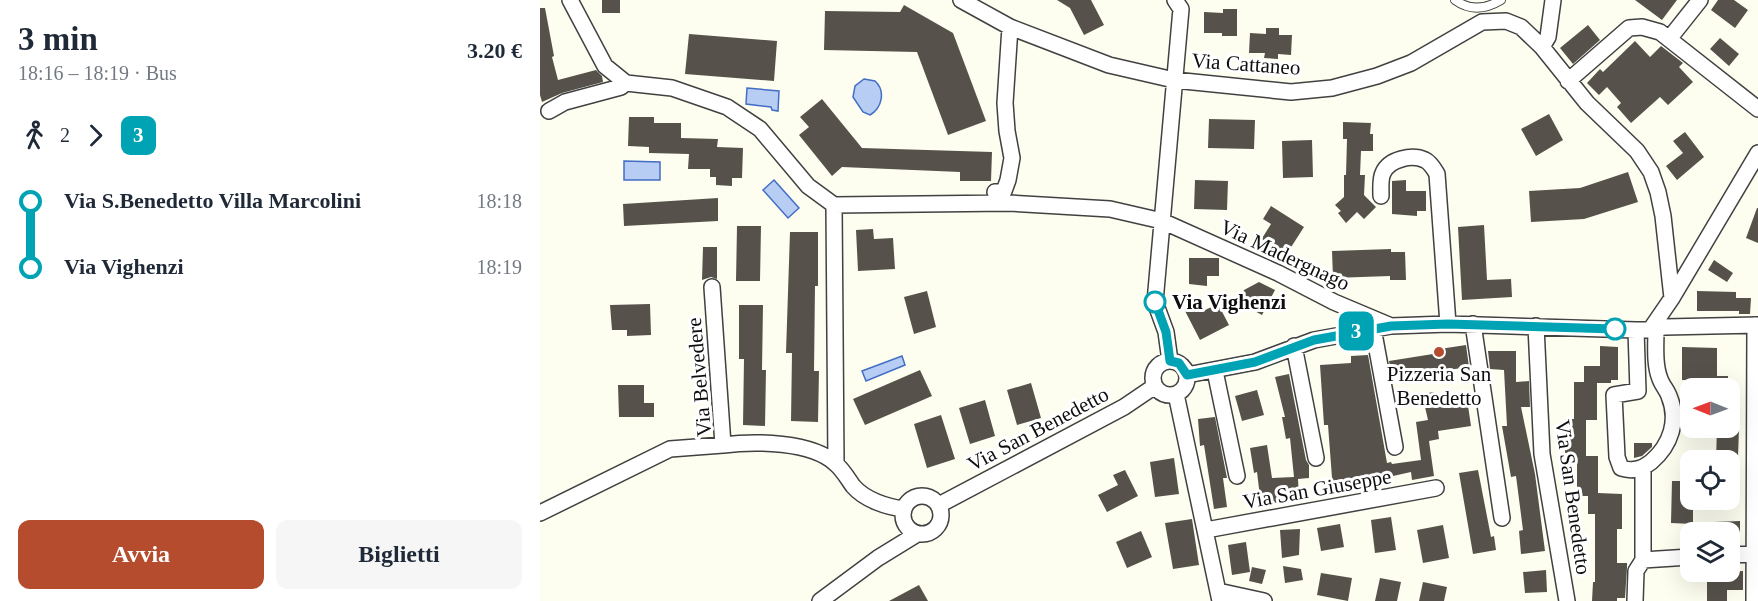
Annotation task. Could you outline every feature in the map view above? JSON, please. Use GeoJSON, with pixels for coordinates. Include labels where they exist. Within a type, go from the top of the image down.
{"type":"FeatureCollection","features":[{"type":"Feature","properties":{"kind":"street"},"geometry":{"type":"LineString","coordinates":[[570,0],[605,66],[626,83],[672,88],[727,107],[760,129],[808,186],[834,205],[836,463]]}},
{"type":"Feature","properties":{"kind":"street","name":"Via Cattaneo"},"geometry":{"type":"LineString","coordinates":[[961,0],[1010,27],[1109,65],[1174,80],[1292,92],[1332,88],[1377,76],[1411,63],[1482,22],[1506,21],[1521,27],[1542,47],[1568,81],[1637,151],[1651,172],[1663,216],[1672,298]]}},
{"type":"Feature","properties":{"kind":"street"},"geometry":{"type":"LineString","coordinates":[[1170,361],[1166,332],[1155,302],[1181,9],[1175,0]]}},
{"type":"Feature","properties":{"kind":"street"},"geometry":{"type":"LineString","coordinates":[[1542,47],[1548,38],[1553,0]]}},
{"type":"Feature","properties":{"kind":"street"},"geometry":{"type":"LineString","coordinates":[[1669,39],[1700,0]]}},
{"type":"Feature","properties":{"kind":"street"},"geometry":{"type":"LineString","coordinates":[[995,192],[1004,191],[1012,158],[1005,103],[1010,27]]}},
{"type":"Feature","properties":{"kind":"street"},"geometry":{"type":"LineString","coordinates":[[1568,81],[1629,27],[1642,27],[1660,32],[1758,109]]}},
{"type":"Feature","properties":{"kind":"street"},"geometry":{"type":"LineString","coordinates":[[549,111],[565,102],[621,87],[626,83]]}},
{"type":"Feature","properties":{"kind":"street"},"geometry":{"type":"LineString","coordinates":[[1638,391],[1652,329],[1758,153]]}},
{"type":"Feature","properties":{"kind":"street"},"geometry":{"type":"LineString","coordinates":[[1381,196],[1382,174],[1386,168],[1400,158],[1424,160],[1437,174],[1448,324]]}},
{"type":"Feature","properties":{"kind":"street","name":"Via Madergnago"},"geometry":{"type":"LineString","coordinates":[[834,205],[1039,204],[1110,208],[1162,221],[1278,273],[1334,302],[1391,326]]}},
{"type":"Feature","properties":{"kind":"street","name":"Via Belvedere"},"geometry":{"type":"LineString","coordinates":[[712,287],[723,445],[784,443],[820,454],[836,463],[856,489],[904,516]]}},
{"type":"Feature","properties":{"kind":"street"},"geometry":{"type":"LineString","coordinates":[[1473,324],[1502,518]]}},
{"type":"Feature","properties":{"kind":"street"},"geometry":{"type":"LineString","coordinates":[[1187,375],[1255,362],[1314,340],[1391,326],[1473,324],[1652,329],[1756,325],[1754,601]]}},
{"type":"Feature","properties":{"kind":"street","name":"Via San Benedetto"},"geometry":{"type":"LineString","coordinates":[[1536,326],[1542,454],[1567,601]]}},
{"type":"Feature","properties":{"kind":"street"},"geometry":{"type":"LineString","coordinates":[[1372,328],[1395,447]]}},
{"type":"Feature","properties":{"kind":"street"},"geometry":{"type":"LineString","coordinates":[[1652,329],[1660,379],[1668,393],[1673,407],[1673,423],[1669,440],[1662,453],[1643,468],[1626,470],[1621,468],[1617,457],[1614,395],[1638,391],[1668,393]]}},
{"type":"Feature","properties":{"kind":"street"},"geometry":{"type":"LineString","coordinates":[[1294,346],[1316,458]]}},
{"type":"Feature","properties":{"kind":"street"},"geometry":{"type":"LineString","coordinates":[[1170,361],[1179,363],[1187,375],[1187,383],[1176,394],[1162,393],[1155,386],[1154,372],[1158,366],[1170,361]]}},
{"type":"Feature","properties":{"kind":"street"},"geometry":{"type":"LineString","coordinates":[[1215,371],[1237,476]]}},
{"type":"Feature","properties":{"kind":"street","name":"Via San Benedetto"},"geometry":{"type":"LineString","coordinates":[[939,505],[1124,407],[1155,386]]}},
{"type":"Feature","properties":{"kind":"street"},"geometry":{"type":"LineString","coordinates":[[1176,394],[1219,596],[1264,601]]}},
{"type":"Feature","properties":{"kind":"street"},"geometry":{"type":"LineString","coordinates":[[540,513],[670,449],[723,445]]}},
{"type":"Feature","properties":{"kind":"street"},"geometry":{"type":"LineString","coordinates":[[1635,601],[1636,572],[1643,560],[1643,468]]}},
{"type":"Feature","properties":{"kind":"street","name":"Via San Giuseppe"},"geometry":{"type":"LineString","coordinates":[[1206,530],[1437,488]]}},
{"type":"Feature","properties":{"kind":"street"},"geometry":{"type":"LineString","coordinates":[[878,558],[904,516],[911,499],[916,496],[929,497],[939,505],[941,513],[940,523],[926,534],[916,534],[909,530],[904,516]]}},
{"type":"Feature","properties":{"kind":"street"},"geometry":{"type":"LineString","coordinates":[[820,601],[878,558],[916,534]]}},
{"type":"Feature","properties":{"kind":"street"},"geometry":{"type":"LineString","coordinates":[[1740,555],[1755,554]]}},
{"type":"Feature","properties":{"kind":"street"},"geometry":{"type":"LineString","coordinates":[[1643,560],[1680,558]]}},
{"type":"Feature","properties":{"kind":"lane"},"geometry":{"type":"LineString","coordinates":[[1455,0],[1476,9],[1501,0]]}},
{"type":"Feature","properties":{"kind":"water"},"geometry":{"type":"Polygon","coordinates":[[[864,79],[875,81],[881,90],[880,104],[870,115],[863,112],[853,97],[855,86],[864,79]]]}},
{"type":"Feature","properties":{"kind":"water"},"geometry":{"type":"Polygon","coordinates":[[[747,88],[779,91],[778,111],[772,110],[771,107],[746,104],[747,88]]]}},
{"type":"Feature","properties":{"kind":"water"},"geometry":{"type":"Polygon","coordinates":[[[624,161],[660,162],[660,180],[624,180],[624,161]]]}},
{"type":"Feature","properties":{"kind":"water"},"geometry":{"type":"Polygon","coordinates":[[[774,180],[799,208],[788,218],[763,190],[774,180]]]}},
{"type":"Feature","properties":{"kind":"water"},"geometry":{"type":"Polygon","coordinates":[[[902,356],[905,365],[866,381],[862,371],[902,356]]]}},
{"type":"Feature","properties":{"kind":"building"},"geometry":{"type":"Polygon","coordinates":[[[602,0],[620,0],[620,13],[602,13],[602,0]]]}},
{"type":"Feature","properties":{"kind":"building"},"geometry":{"type":"Polygon","coordinates":[[[1057,0],[1091,0],[1104,25],[1084,35],[1070,8],[1057,0]]]}},
{"type":"Feature","properties":{"kind":"building"},"geometry":{"type":"Polygon","coordinates":[[[1635,0],[1677,0],[1662,20],[1635,0]]]}},
{"type":"Feature","properties":{"kind":"building"},"geometry":{"type":"Polygon","coordinates":[[[1718,0],[1734,0],[1748,10],[1735,28],[1711,10],[1718,0]]]}},
{"type":"Feature","properties":{"kind":"building"},"geometry":{"type":"Polygon","coordinates":[[[904,5],[953,33],[986,121],[948,135],[917,52],[824,50],[825,11],[900,12],[904,5]]]}},
{"type":"Feature","properties":{"kind":"building"},"geometry":{"type":"Polygon","coordinates":[[[540,8],[545,8],[554,56],[552,57],[558,80],[596,70],[602,76],[603,82],[562,93],[542,102],[540,95],[540,8]]]}},
{"type":"Feature","properties":{"kind":"building"},"geometry":{"type":"Polygon","coordinates":[[[1223,9],[1237,9],[1237,36],[1204,33],[1204,12],[1223,13],[1223,9]]]}},
{"type":"Feature","properties":{"kind":"building"},"geometry":{"type":"Polygon","coordinates":[[[1588,25],[1600,40],[1573,64],[1560,48],[1588,25]]]}},
{"type":"Feature","properties":{"kind":"building"},"geometry":{"type":"Polygon","coordinates":[[[1266,28],[1279,28],[1279,35],[1292,35],[1291,55],[1278,54],[1278,59],[1264,58],[1265,53],[1249,53],[1250,33],[1266,34],[1266,28]]]}},
{"type":"Feature","properties":{"kind":"building"},"geometry":{"type":"Polygon","coordinates":[[[689,34],[777,41],[774,81],[685,74],[689,34]]]}},
{"type":"Feature","properties":{"kind":"building"},"geometry":{"type":"Polygon","coordinates":[[[1720,38],[1739,54],[1729,66],[1710,49],[1720,38]]]}},
{"type":"Feature","properties":{"kind":"building"},"geometry":{"type":"Polygon","coordinates":[[[1635,41],[1650,57],[1661,46],[1683,63],[1679,67],[1693,82],[1668,105],[1660,97],[1631,123],[1617,107],[1621,103],[1607,87],[1599,95],[1587,83],[1600,69],[1603,72],[1635,41]]]}},
{"type":"Feature","properties":{"kind":"building"},"geometry":{"type":"Polygon","coordinates":[[[822,99],[862,148],[992,152],[991,181],[960,181],[960,172],[842,167],[832,176],[799,135],[809,127],[800,117],[822,99]]]}},
{"type":"Feature","properties":{"kind":"building"},"geometry":{"type":"Polygon","coordinates":[[[1549,114],[1563,140],[1536,156],[1521,129],[1549,114]]]}},
{"type":"Feature","properties":{"kind":"building"},"geometry":{"type":"Polygon","coordinates":[[[629,117],[654,117],[654,123],[681,123],[681,138],[718,139],[717,147],[743,148],[742,178],[732,178],[732,186],[716,185],[716,177],[710,177],[710,169],[688,169],[689,154],[649,153],[649,147],[628,146],[629,117]]]}},
{"type":"Feature","properties":{"kind":"building"},"geometry":{"type":"Polygon","coordinates":[[[1209,119],[1255,120],[1254,149],[1208,148],[1209,119]]]}},
{"type":"Feature","properties":{"kind":"building"},"geometry":{"type":"Polygon","coordinates":[[[1343,122],[1371,123],[1373,151],[1361,151],[1360,175],[1365,175],[1364,195],[1376,207],[1364,219],[1357,212],[1346,223],[1338,213],[1341,211],[1335,205],[1344,197],[1347,139],[1343,139],[1343,122]]]}},
{"type":"Feature","properties":{"kind":"building"},"geometry":{"type":"Polygon","coordinates":[[[1685,132],[1704,157],[1677,180],[1666,166],[1683,153],[1673,141],[1685,132]]]}},
{"type":"Feature","properties":{"kind":"building"},"geometry":{"type":"Polygon","coordinates":[[[1312,140],[1313,177],[1283,178],[1282,141],[1312,140]]]}},
{"type":"Feature","properties":{"kind":"building"},"geometry":{"type":"Polygon","coordinates":[[[1628,172],[1638,202],[1584,219],[1531,222],[1529,191],[1580,188],[1628,172]]]}},
{"type":"Feature","properties":{"kind":"building"},"geometry":{"type":"Polygon","coordinates":[[[1195,180],[1228,181],[1227,210],[1194,209],[1195,180]]]}},
{"type":"Feature","properties":{"kind":"building"},"geometry":{"type":"Polygon","coordinates":[[[1406,180],[1406,191],[1426,191],[1426,211],[1417,211],[1417,216],[1392,214],[1392,181],[1406,180]]]}},
{"type":"Feature","properties":{"kind":"building"},"geometry":{"type":"Polygon","coordinates":[[[718,198],[718,221],[624,226],[623,204],[718,198]]]}},
{"type":"Feature","properties":{"kind":"building"},"geometry":{"type":"Polygon","coordinates":[[[1271,206],[1304,227],[1286,255],[1261,240],[1271,224],[1263,219],[1271,206]]]}},
{"type":"Feature","properties":{"kind":"building"},"geometry":{"type":"Polygon","coordinates":[[[1758,208],[1758,243],[1746,238],[1758,208]]]}},
{"type":"Feature","properties":{"kind":"building"},"geometry":{"type":"Polygon","coordinates":[[[1484,225],[1487,280],[1511,279],[1512,297],[1462,300],[1458,227],[1484,225]]]}},
{"type":"Feature","properties":{"kind":"building"},"geometry":{"type":"Polygon","coordinates":[[[737,226],[761,226],[760,281],[736,281],[737,226]]]}},
{"type":"Feature","properties":{"kind":"building"},"geometry":{"type":"Polygon","coordinates":[[[873,229],[874,239],[893,238],[895,269],[858,271],[856,230],[873,229]]]}},
{"type":"Feature","properties":{"kind":"building"},"geometry":{"type":"Polygon","coordinates":[[[790,232],[818,232],[814,371],[819,371],[818,422],[791,421],[792,353],[786,353],[790,232]]]}},
{"type":"Feature","properties":{"kind":"building"},"geometry":{"type":"Polygon","coordinates":[[[703,247],[717,247],[717,279],[711,277],[702,280],[703,247]]]}},
{"type":"Feature","properties":{"kind":"building"},"geometry":{"type":"Polygon","coordinates":[[[1391,249],[1391,252],[1405,252],[1406,280],[1390,280],[1390,276],[1333,278],[1332,251],[1391,249]]]}},
{"type":"Feature","properties":{"kind":"building"},"geometry":{"type":"Polygon","coordinates":[[[1189,258],[1219,258],[1219,276],[1207,276],[1207,286],[1189,284],[1189,258]]]}},
{"type":"Feature","properties":{"kind":"building"},"geometry":{"type":"Polygon","coordinates":[[[1714,260],[1733,273],[1727,282],[1708,270],[1714,260]]]}},
{"type":"Feature","properties":{"kind":"building"},"geometry":{"type":"Polygon","coordinates":[[[1259,282],[1275,290],[1262,315],[1238,302],[1244,290],[1259,282]]]}},
{"type":"Feature","properties":{"kind":"building"},"geometry":{"type":"Polygon","coordinates":[[[927,291],[936,327],[914,334],[904,297],[927,291]]]}},
{"type":"Feature","properties":{"kind":"building"},"geometry":{"type":"Polygon","coordinates":[[[1697,291],[1736,292],[1736,298],[1751,298],[1750,314],[1739,314],[1739,311],[1697,311],[1697,291]]]}},
{"type":"Feature","properties":{"kind":"building"},"geometry":{"type":"Polygon","coordinates":[[[1200,301],[1205,310],[1218,304],[1229,325],[1200,340],[1184,309],[1200,301]]]}},
{"type":"Feature","properties":{"kind":"building"},"geometry":{"type":"Polygon","coordinates":[[[650,304],[651,335],[627,336],[627,330],[612,330],[610,305],[650,304]]]}},
{"type":"Feature","properties":{"kind":"building"},"geometry":{"type":"Polygon","coordinates":[[[739,305],[763,305],[762,370],[766,370],[765,426],[743,425],[744,359],[739,359],[739,305]]]}},
{"type":"Feature","properties":{"kind":"building"},"geometry":{"type":"Polygon","coordinates":[[[1466,345],[1469,367],[1392,378],[1389,361],[1433,354],[1433,350],[1466,345]]]}},
{"type":"Feature","properties":{"kind":"building"},"geometry":{"type":"Polygon","coordinates":[[[1600,346],[1618,347],[1618,380],[1611,380],[1611,383],[1597,383],[1597,420],[1586,420],[1586,456],[1598,456],[1598,493],[1622,494],[1622,529],[1617,529],[1617,563],[1627,563],[1627,568],[1625,598],[1617,598],[1617,601],[1592,601],[1593,582],[1595,582],[1595,514],[1588,514],[1588,496],[1577,496],[1577,460],[1565,460],[1565,419],[1574,419],[1574,382],[1584,382],[1584,366],[1600,366],[1600,346]]]}},
{"type":"Feature","properties":{"kind":"building"},"geometry":{"type":"Polygon","coordinates":[[[1682,347],[1717,348],[1717,376],[1728,376],[1728,378],[1682,378],[1682,347]]]}},
{"type":"Feature","properties":{"kind":"building"},"geometry":{"type":"Polygon","coordinates":[[[1488,351],[1516,351],[1516,382],[1529,381],[1530,407],[1521,407],[1535,474],[1545,551],[1521,554],[1519,531],[1523,530],[1516,476],[1511,477],[1502,426],[1507,426],[1504,370],[1490,369],[1488,351]]]}},
{"type":"Feature","properties":{"kind":"building"},"geometry":{"type":"Polygon","coordinates":[[[1368,355],[1387,463],[1421,460],[1416,422],[1428,420],[1422,394],[1434,392],[1435,396],[1466,392],[1471,426],[1438,431],[1439,439],[1429,441],[1434,476],[1412,480],[1411,472],[1333,491],[1328,425],[1324,425],[1320,365],[1351,363],[1351,356],[1368,355]]]}},
{"type":"Feature","properties":{"kind":"building"},"geometry":{"type":"Polygon","coordinates":[[[920,370],[932,396],[865,425],[853,399],[920,370]]]}},
{"type":"Feature","properties":{"kind":"building"},"geometry":{"type":"Polygon","coordinates":[[[1289,374],[1306,460],[1309,465],[1309,478],[1298,479],[1299,498],[1261,505],[1257,472],[1254,473],[1250,448],[1267,445],[1272,478],[1294,477],[1290,438],[1286,439],[1282,417],[1285,417],[1275,377],[1289,374]]]}},
{"type":"Feature","properties":{"kind":"building"},"geometry":{"type":"Polygon","coordinates":[[[1031,383],[1041,418],[1017,425],[1007,390],[1031,383]]]}},
{"type":"Feature","properties":{"kind":"building"},"geometry":{"type":"Polygon","coordinates":[[[618,385],[644,385],[644,403],[654,403],[654,417],[619,417],[618,385]]]}},
{"type":"Feature","properties":{"kind":"building"},"geometry":{"type":"Polygon","coordinates":[[[1257,390],[1264,415],[1242,421],[1235,396],[1257,390]]]}},
{"type":"Feature","properties":{"kind":"building"},"geometry":{"type":"Polygon","coordinates":[[[985,400],[995,436],[970,444],[959,408],[985,400]]]}},
{"type":"Feature","properties":{"kind":"building"},"geometry":{"type":"Polygon","coordinates":[[[941,415],[955,459],[927,468],[914,424],[941,415]]]}},
{"type":"Feature","properties":{"kind":"building"},"geometry":{"type":"Polygon","coordinates":[[[1215,417],[1227,478],[1223,478],[1227,507],[1214,509],[1204,445],[1200,446],[1198,419],[1215,417]]]}},
{"type":"Feature","properties":{"kind":"building"},"geometry":{"type":"Polygon","coordinates":[[[1717,438],[1739,438],[1738,450],[1716,450],[1717,438]]]}},
{"type":"Feature","properties":{"kind":"building"},"geometry":{"type":"Polygon","coordinates":[[[1634,443],[1652,443],[1652,447],[1642,456],[1634,458],[1634,443]]]}},
{"type":"Feature","properties":{"kind":"building"},"geometry":{"type":"Polygon","coordinates":[[[1174,458],[1179,494],[1155,497],[1150,462],[1174,458]]]}},
{"type":"Feature","properties":{"kind":"building"},"geometry":{"type":"Polygon","coordinates":[[[1125,470],[1138,496],[1107,512],[1098,495],[1118,485],[1113,475],[1125,470]]]}},
{"type":"Feature","properties":{"kind":"building"},"geometry":{"type":"Polygon","coordinates":[[[1478,470],[1491,537],[1494,536],[1496,550],[1473,554],[1459,473],[1478,470]]]}},
{"type":"Feature","properties":{"kind":"building"},"geometry":{"type":"Polygon","coordinates":[[[1672,481],[1680,481],[1680,510],[1693,510],[1693,522],[1671,523],[1672,481]]]}},
{"type":"Feature","properties":{"kind":"building"},"geometry":{"type":"Polygon","coordinates":[[[1391,517],[1396,550],[1375,553],[1371,520],[1391,517]]]}},
{"type":"Feature","properties":{"kind":"building"},"geometry":{"type":"Polygon","coordinates":[[[1192,519],[1199,565],[1173,569],[1165,523],[1192,519]]]}},
{"type":"Feature","properties":{"kind":"building"},"geometry":{"type":"Polygon","coordinates":[[[1340,524],[1344,547],[1321,551],[1317,528],[1340,524]]]}},
{"type":"Feature","properties":{"kind":"building"},"geometry":{"type":"Polygon","coordinates":[[[1443,525],[1449,558],[1423,563],[1417,530],[1443,525]]]}},
{"type":"Feature","properties":{"kind":"building"},"geometry":{"type":"Polygon","coordinates":[[[1300,529],[1299,555],[1282,558],[1280,530],[1300,529]]]}},
{"type":"Feature","properties":{"kind":"building"},"geometry":{"type":"Polygon","coordinates":[[[1141,531],[1152,557],[1127,568],[1116,542],[1141,531]]]}},
{"type":"Feature","properties":{"kind":"building"},"geometry":{"type":"Polygon","coordinates":[[[1246,542],[1250,572],[1232,575],[1228,545],[1246,542]]]}},
{"type":"Feature","properties":{"kind":"building"},"geometry":{"type":"Polygon","coordinates":[[[1283,566],[1301,569],[1303,580],[1285,583],[1283,566]]]}},
{"type":"Feature","properties":{"kind":"building"},"geometry":{"type":"Polygon","coordinates":[[[1252,567],[1266,570],[1262,584],[1249,581],[1252,567]]]}},
{"type":"Feature","properties":{"kind":"building"},"geometry":{"type":"Polygon","coordinates":[[[1546,570],[1547,592],[1525,593],[1523,572],[1546,570]]]}},
{"type":"Feature","properties":{"kind":"building"},"geometry":{"type":"Polygon","coordinates":[[[1740,571],[1743,571],[1743,590],[1727,590],[1727,601],[1707,601],[1707,582],[1740,582],[1740,571]]]}},
{"type":"Feature","properties":{"kind":"building"},"geometry":{"type":"Polygon","coordinates":[[[1321,573],[1352,578],[1348,601],[1317,595],[1321,573]]]}},
{"type":"Feature","properties":{"kind":"building"},"geometry":{"type":"Polygon","coordinates":[[[1380,578],[1401,582],[1397,601],[1375,601],[1380,578]]]}},
{"type":"Feature","properties":{"kind":"building"},"geometry":{"type":"Polygon","coordinates":[[[1423,582],[1447,587],[1444,601],[1419,601],[1423,582]]]}},
{"type":"Feature","properties":{"kind":"building"},"geometry":{"type":"Polygon","coordinates":[[[919,585],[928,601],[889,601],[919,585]]]}},
{"type":"Feature","properties":{"kind":"bus line","name":"3"},"geometry":{"type":"LineString","coordinates":[[1155,302],[1166,332],[1170,361],[1183,366],[1187,375],[1255,362],[1314,340],[1353,331],[1391,326],[1448,324],[1615,329]]}},
{"type":"Feature","properties":{"kind":"place","name":"Via Vighenzi"},"geometry":{"type":"Point","coordinates":[1155,302]}},
{"type":"Feature","properties":{"kind":"place","name":"Pizzeria San Benedetto"},"geometry":{"type":"Point","coordinates":[1439,352]}}]}
